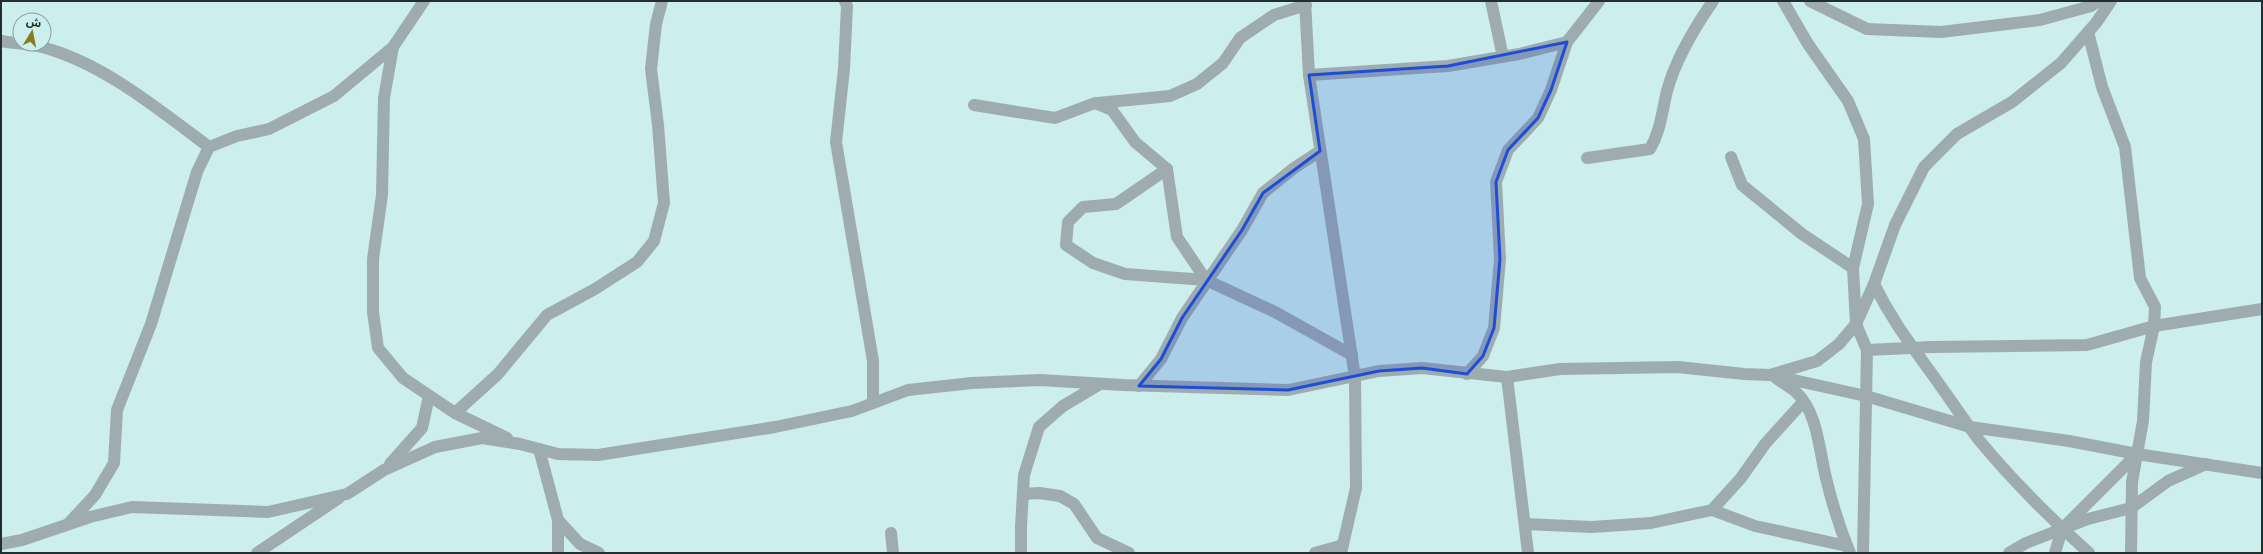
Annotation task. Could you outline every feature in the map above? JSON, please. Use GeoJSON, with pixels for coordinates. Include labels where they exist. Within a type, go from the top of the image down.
{"type":"FeatureCollection","features":[{"type":"Feature","properties":{"kind":"street"},"geometry":{"type":"LineString","coordinates":[[69,524],[95,495],[114,463],[117,410],[151,324],[197,172],[209,147],[237,136],[268,129],[334,96],[393,47],[424,1]]}},
{"type":"Feature","properties":{"kind":"street"},"geometry":{"type":"LineString","coordinates":[[455,413],[498,374],[547,315],[595,289],[637,262],[654,241],[664,203],[658,125],[651,69],[656,24],[662,1]]}},
{"type":"Feature","properties":{"kind":"street"},"geometry":{"type":"LineString","coordinates":[[845,1],[847,6],[844,69],[836,142],[873,361],[873,403]]}},
{"type":"Feature","properties":{"kind":"street"},"geometry":{"type":"LineString","coordinates":[[1491,1],[1503,57]]}},
{"type":"Feature","properties":{"kind":"street"},"geometry":{"type":"LineString","coordinates":[[1587,158],[1650,149],[1659,135],[1670,83],[1693,30],[1713,1]]}},
{"type":"Feature","properties":{"kind":"street"},"geometry":{"type":"LineString","coordinates":[[1783,1],[1808,44],[1848,102],[1864,139],[1868,204],[1853,268],[1856,324],[1867,350],[1863,553]]}},
{"type":"Feature","properties":{"kind":"street"},"geometry":{"type":"LineString","coordinates":[[1810,1],[1867,29],[1940,32],[2040,20],[2090,6],[2099,1]]}},
{"type":"Feature","properties":{"kind":"street"},"geometry":{"type":"LineString","coordinates":[[1770,374],[1817,361],[1839,344],[1856,324],[1874,284],[1896,225],[1924,167],[1957,134],[2012,102],[2061,63],[2088,32],[2111,1]]}},
{"type":"Feature","properties":{"kind":"street"},"geometry":{"type":"LineString","coordinates":[[974,105],[1055,118],[1095,103],[1170,96],[1197,84],[1223,63],[1240,38],[1274,14],[1306,3],[1309,75],[1355,377],[1356,488],[1342,549],[1315,553]]}},
{"type":"Feature","properties":{"kind":"street"},"geometry":{"type":"LineString","coordinates":[[1467,374],[1483,356],[1494,328],[1500,259],[1496,182],[1508,150],[1538,118],[1552,90],[1567,42],[1594,4]]}},
{"type":"Feature","properties":{"kind":"street"},"geometry":{"type":"LineString","coordinates":[[2088,32],[2102,87],[2125,147],[2140,278],[2155,307],[2154,326],[2146,362],[2143,421],[2132,482],[2131,553]]}},
{"type":"Feature","properties":{"kind":"street"},"geometry":{"type":"LineString","coordinates":[[1,41],[52,50],[91,67],[144,98],[209,147]]}},
{"type":"Feature","properties":{"kind":"street"},"geometry":{"type":"LineString","coordinates":[[1309,75],[1448,66],[1503,57],[1567,42]]}},
{"type":"Feature","properties":{"kind":"street"},"geometry":{"type":"LineString","coordinates":[[393,47],[384,98],[382,195],[373,259],[373,312],[378,348],[403,378],[455,413],[520,444]]}},
{"type":"Feature","properties":{"kind":"street"},"geometry":{"type":"LineString","coordinates":[[1095,103],[1112,110],[1134,142],[1167,169],[1177,237],[1206,280]]}},
{"type":"Feature","properties":{"kind":"street"},"geometry":{"type":"LineString","coordinates":[[1139,386],[1161,359],[1182,318],[1206,280],[1242,230],[1263,193],[1294,168],[1320,151]]}},
{"type":"Feature","properties":{"kind":"street"},"geometry":{"type":"LineString","coordinates":[[1731,157],[1742,185],[1802,234],[1853,268]]}},
{"type":"Feature","properties":{"kind":"street"},"geometry":{"type":"LineString","coordinates":[[1167,169],[1116,204],[1083,207],[1068,222],[1066,245],[1093,263],[1125,274],[1206,280],[1275,312],[1352,355]]}},
{"type":"Feature","properties":{"kind":"street"},"geometry":{"type":"LineString","coordinates":[[1874,284],[1890,316],[1911,348],[1970,427],[2010,475],[2062,529],[2089,553]]}},
{"type":"Feature","properties":{"kind":"street"},"geometry":{"type":"LineString","coordinates":[[1867,350],[2087,346],[2154,326],[2262,308]]}},
{"type":"Feature","properties":{"kind":"street"},"geometry":{"type":"LineString","coordinates":[[257,553],[384,470],[435,447],[482,438],[520,444],[558,454],[598,455],[775,427],[852,411],[908,390],[972,383],[1040,380],[1139,386],[1288,390],[1379,371],[1422,368],[1467,374],[1507,377],[1560,369],[1678,367],[1744,374],[1770,374],[1866,396],[1970,427],[2069,441],[2137,454],[2262,473]]}},
{"type":"Feature","properties":{"kind":"street"},"geometry":{"type":"LineString","coordinates":[[1770,374],[1796,392],[1808,410],[1817,435],[1826,478],[1849,550]]}},
{"type":"Feature","properties":{"kind":"street"},"geometry":{"type":"LineString","coordinates":[[1507,377],[1528,553]]}},
{"type":"Feature","properties":{"kind":"street"},"geometry":{"type":"LineString","coordinates":[[1021,553],[1024,475],[1039,427],[1063,406],[1100,384]]}},
{"type":"Feature","properties":{"kind":"street"},"geometry":{"type":"LineString","coordinates":[[384,470],[409,445],[422,428],[430,396]]}},
{"type":"Feature","properties":{"kind":"street"},"geometry":{"type":"LineString","coordinates":[[1712,510],[1741,478],[1765,444],[1803,402]]}},
{"type":"Feature","properties":{"kind":"street"},"geometry":{"type":"LineString","coordinates":[[539,449],[558,520],[558,553]]}},
{"type":"Feature","properties":{"kind":"street"},"geometry":{"type":"LineString","coordinates":[[2055,553],[2062,529],[2137,454]]}},
{"type":"Feature","properties":{"kind":"street"},"geometry":{"type":"LineString","coordinates":[[2009,553],[2026,544],[2088,519],[2131,508],[2168,481],[2206,464]]}},
{"type":"Feature","properties":{"kind":"street"},"geometry":{"type":"LineString","coordinates":[[1023,494],[1039,493],[1060,496],[1074,504],[1097,538],[1129,553]]}},
{"type":"Feature","properties":{"kind":"street"},"geometry":{"type":"LineString","coordinates":[[1,544],[22,540],[69,524],[132,507],[268,512],[347,494]]}},
{"type":"Feature","properties":{"kind":"street"},"geometry":{"type":"LineString","coordinates":[[1525,524],[1592,527],[1651,523],[1712,510],[1755,526],[1849,550]]}},
{"type":"Feature","properties":{"kind":"street"},"geometry":{"type":"LineString","coordinates":[[558,520],[580,544],[599,553]]}},
{"type":"Feature","properties":{"kind":"street"},"geometry":{"type":"LineString","coordinates":[[891,532],[893,553]]}},
{"type":"Feature","properties":{"kind":"highlighted area"},"geometry":{"type":"Polygon","coordinates":[[[1567,42],[1551,90],[1538,118],[1508,150],[1496,182],[1500,259],[1494,328],[1483,356],[1467,374],[1422,368],[1379,371],[1288,390],[1139,386],[1161,359],[1182,318],[1242,230],[1263,193],[1320,151],[1309,75],[1448,66],[1567,42]]]}}]}
